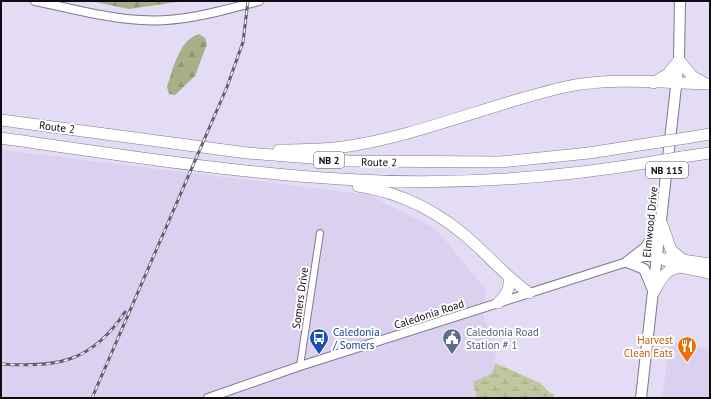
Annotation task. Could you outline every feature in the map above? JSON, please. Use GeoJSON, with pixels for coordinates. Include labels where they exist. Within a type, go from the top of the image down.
{"type":"FeatureCollection","features":[{"type":"Feature","properties":{"kind":"highway"},"geometry":{"type":"LineString","coordinates":[[652,83],[668,74],[679,60],[692,76],[708,84]]}},
{"type":"Feature","properties":{"kind":"highway"},"geometry":{"type":"LineString","coordinates":[[215,148],[302,150],[342,147],[392,137],[566,87],[598,83],[708,84]]}},
{"type":"Feature","properties":{"kind":"highway","name":"Route 2"},"geometry":{"type":"LineString","coordinates":[[1,120],[215,148],[315,159],[466,163],[558,157],[710,134]]}},
{"type":"Feature","properties":{"kind":"highway","name":"Route 2"},"geometry":{"type":"LineString","coordinates":[[1,138],[230,169],[297,176],[381,181],[499,180],[588,172],[710,153]]}},
{"type":"Feature","properties":{"kind":"highway"},"geometry":{"type":"LineString","coordinates":[[297,176],[319,182],[384,191],[420,205],[445,220],[471,241],[509,279],[529,293]]}},
{"type":"Feature","properties":{"kind":"highway"},"geometry":{"type":"LineString","coordinates":[[662,224],[672,250],[681,263]]}},
{"type":"Feature","properties":{"kind":"highway"},"geometry":{"type":"LineString","coordinates":[[658,257],[710,273]]}},
{"type":"Feature","properties":{"kind":"highway"},"geometry":{"type":"LineString","coordinates":[[654,292],[665,272],[681,263],[710,264]]}},
{"type":"Feature","properties":{"kind":"highway"},"geometry":{"type":"LineString","coordinates":[[498,303],[507,294],[510,286],[509,279]]}},
{"type":"Feature","properties":{"kind":"main road","name":"Elmwood Drive"},"geometry":{"type":"LineString","coordinates":[[642,398],[679,60],[680,1]]}},
{"type":"Feature","properties":{"kind":"main road"},"geometry":{"type":"LineString","coordinates":[[654,292],[644,269],[627,262],[645,248],[662,224]]}},
{"type":"Feature","properties":{"kind":"main road"},"geometry":{"type":"LineString","coordinates":[[644,374],[649,398]]}},
{"type":"Feature","properties":{"kind":"street"},"geometry":{"type":"LineString","coordinates":[[35,1],[112,17],[142,20],[191,18],[259,1]]}},
{"type":"Feature","properties":{"kind":"street","name":"Somers Drive"},"geometry":{"type":"LineString","coordinates":[[300,366],[320,233]]}},
{"type":"Feature","properties":{"kind":"street","name":"Caledonia Road"},"geometry":{"type":"LineString","coordinates":[[210,398],[300,366],[627,262],[644,257],[658,257]]}},
{"type":"Feature","properties":{"kind":"shaded area"},"geometry":{"type":"Polygon","coordinates":[[[1,150],[370,195],[437,230],[487,291],[482,311],[496,352],[492,373],[473,382],[477,398],[1,398],[1,150]]]}},
{"type":"Feature","properties":{"kind":"shaded area"},"geometry":{"type":"Polygon","coordinates":[[[670,341],[710,349],[710,398],[662,398],[670,341]]]}},
{"type":"Feature","properties":{"kind":"green space"},"geometry":{"type":"Polygon","coordinates":[[[90,1],[184,1],[129,9],[90,1]]]}},
{"type":"Feature","properties":{"kind":"green space"},"geometry":{"type":"Polygon","coordinates":[[[199,34],[205,38],[207,44],[195,76],[175,95],[169,94],[167,87],[178,56],[186,42],[199,34]]]}},
{"type":"Feature","properties":{"kind":"green space"},"geometry":{"type":"Polygon","coordinates":[[[495,363],[540,383],[551,394],[554,394],[554,398],[477,398],[473,382],[492,373],[495,363]]]}},
{"type":"Feature","properties":{"kind":"railway"},"geometry":{"type":"LineString","coordinates":[[92,398],[227,87],[243,42],[248,1]]}},
{"type":"Feature","properties":{"kind":"railway"},"geometry":{"type":"LineString","coordinates":[[1,364],[39,365],[72,358],[100,342],[125,312]]}},
{"type":"Feature","properties":{"kind":"place","name":"Caledonia / Somers"},"geometry":{"type":"Point","coordinates":[319,355]}},
{"type":"Feature","properties":{"kind":"place","name":"Caledonia Road Station # 1"},"geometry":{"type":"Point","coordinates":[452,355]}},
{"type":"Feature","properties":{"kind":"place","name":"Harvest Clean Eats"},"geometry":{"type":"Point","coordinates":[687,363]}}]}
